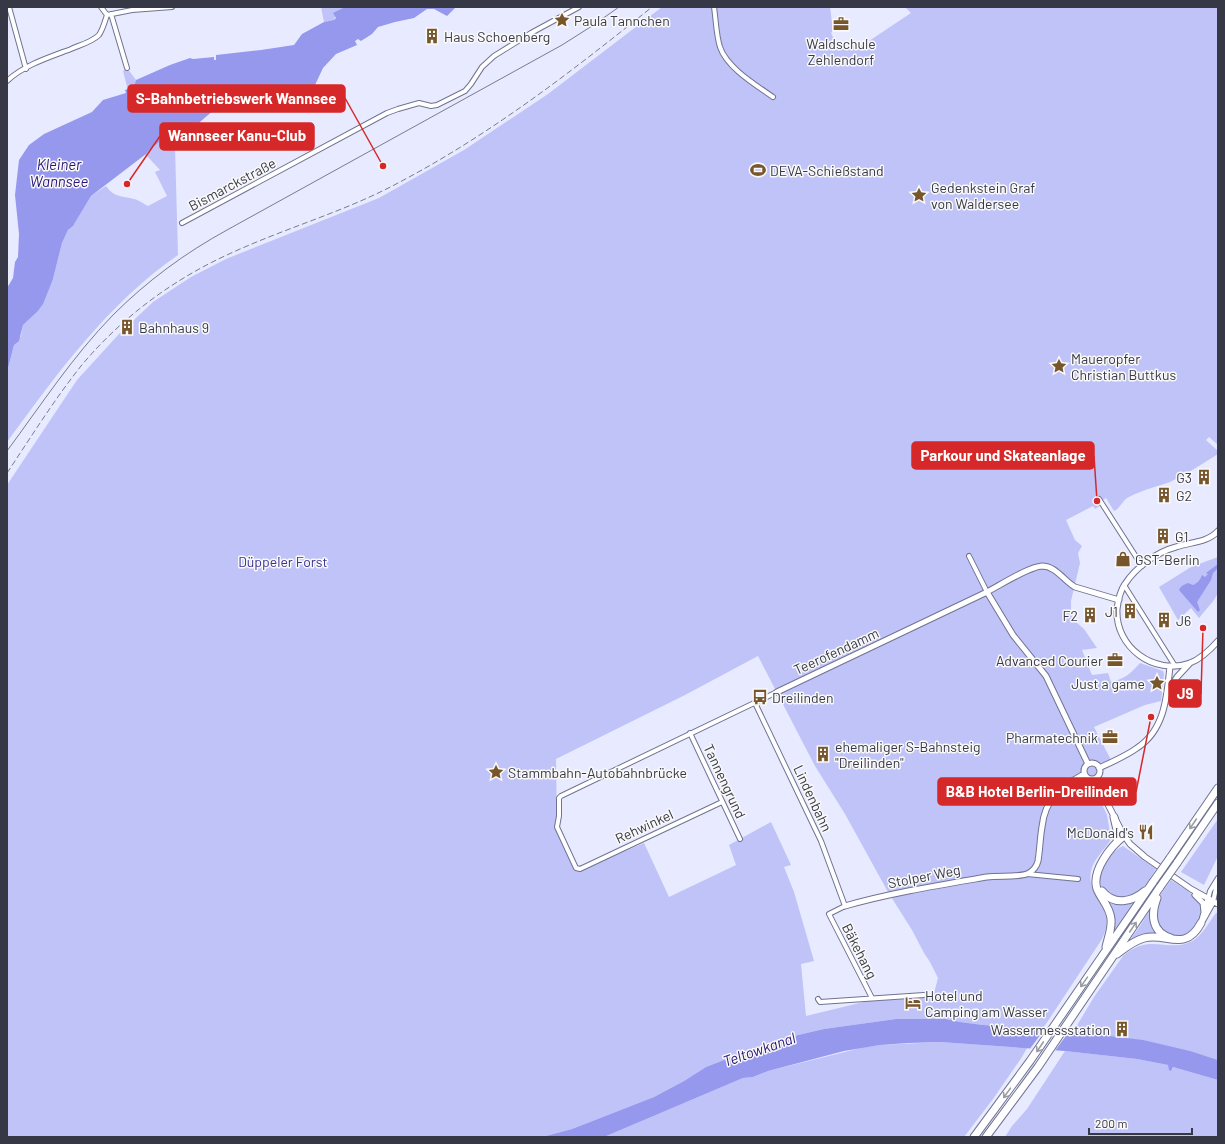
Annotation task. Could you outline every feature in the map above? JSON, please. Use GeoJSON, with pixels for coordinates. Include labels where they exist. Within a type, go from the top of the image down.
{"type":"FeatureCollection","features":[{"type":"Feature","properties":{"kind":"highway"},"geometry":{"type":"LineString","coordinates":[[974,1137],[1030,1061],[1218,788]]}},
{"type":"Feature","properties":{"kind":"highway"},"geometry":{"type":"LineString","coordinates":[[986,1137],[1038,1067],[1218,804]]}},
{"type":"Feature","properties":{"kind":"highway"},"geometry":{"type":"LineString","coordinates":[[1114,817],[1118,834],[1117,842]]}},
{"type":"Feature","properties":{"kind":"highway"},"geometry":{"type":"LineString","coordinates":[[1103,954],[1109,935],[1111,920],[1108,908],[1097,889],[1096,880],[1100,865],[1117,842],[1125,838]]}},
{"type":"Feature","properties":{"kind":"highway"},"geometry":{"type":"LineString","coordinates":[[1105,858],[1125,838]]}},
{"type":"Feature","properties":{"kind":"highway"},"geometry":{"type":"LineString","coordinates":[[1096,880],[1103,893],[1114,900],[1119,901],[1126,901],[1134,898],[1152,884]]}},
{"type":"Feature","properties":{"kind":"highway"},"geometry":{"type":"LineString","coordinates":[[1160,887],[1153,908],[1154,922],[1160,932],[1167,937],[1177,940]]}},
{"type":"Feature","properties":{"kind":"highway"},"geometry":{"type":"LineString","coordinates":[[1111,959],[1131,944],[1145,938],[1183,939],[1194,934],[1201,923]]}},
{"type":"Feature","properties":{"kind":"street"},"geometry":{"type":"LineString","coordinates":[[9,7],[26,69]]}},
{"type":"Feature","properties":{"kind":"street"},"geometry":{"type":"LineString","coordinates":[[101,7],[109,14],[127,68]]}},
{"type":"Feature","properties":{"kind":"street"},"geometry":{"type":"LineString","coordinates":[[109,14],[145,8],[172,7]]}},
{"type":"Feature","properties":{"kind":"street","name":"Bismarckstraße"},"geometry":{"type":"LineString","coordinates":[[182,223],[387,113],[414,104],[423,103],[431,106],[437,105],[458,94],[468,88],[482,67],[494,56],[531,33],[579,7]]}},
{"type":"Feature","properties":{"kind":"street"},"geometry":{"type":"LineString","coordinates":[[714,7],[718,41],[724,56],[732,65],[773,98]]}},
{"type":"Feature","properties":{"kind":"street"},"geometry":{"type":"LineString","coordinates":[[7,81],[46,58],[91,41],[98,36],[102,30],[109,14]]}},
{"type":"Feature","properties":{"kind":"street"},"geometry":{"type":"LineString","coordinates":[[1099,499],[1142,566]]}},
{"type":"Feature","properties":{"kind":"street"},"geometry":{"type":"LineString","coordinates":[[1190,663],[1172,666],[1158,664],[1146,660],[1136,653],[1127,643],[1120,629],[1117,613],[1119,600],[1124,585],[1142,566],[1170,549],[1202,541],[1218,531]]}},
{"type":"Feature","properties":{"kind":"street"},"geometry":{"type":"LineString","coordinates":[[968,556],[987,592],[1013,635],[1046,676],[1088,764]]}},
{"type":"Feature","properties":{"kind":"street","name":"Teerofendamm"},"geometry":{"type":"LineString","coordinates":[[576,868],[557,827],[559,816],[559,798],[563,794],[987,592],[1031,569],[1043,566],[1053,569],[1075,587],[1119,600]]}},
{"type":"Feature","properties":{"kind":"street"},"geometry":{"type":"LineString","coordinates":[[1099,768],[1133,751],[1147,741],[1158,725],[1165,706],[1172,666],[1124,585]]}},
{"type":"Feature","properties":{"kind":"street"},"geometry":{"type":"LineString","coordinates":[[1167,694],[1177,677],[1190,663],[1206,654],[1218,641]]}},
{"type":"Feature","properties":{"kind":"street","name":"Lindenbahn"},"geometry":{"type":"LineString","coordinates":[[755,702],[821,841],[845,906]]}},
{"type":"Feature","properties":{"kind":"street","name":"Tannengrund"},"geometry":{"type":"LineString","coordinates":[[690,733],[740,839]]}},
{"type":"Feature","properties":{"kind":"street"},"geometry":{"type":"LineString","coordinates":[[1088,764],[1096,764],[1099,768],[1100,774],[1095,779]]}},
{"type":"Feature","properties":{"kind":"street"},"geometry":{"type":"LineString","coordinates":[[1084,774],[1084,769],[1088,764]]}},
{"type":"Feature","properties":{"kind":"street"},"geometry":{"type":"LineString","coordinates":[[1084,774],[1087,778],[1095,779]]}},
{"type":"Feature","properties":{"kind":"street"},"geometry":{"type":"LineString","coordinates":[[1026,874],[1033,870],[1038,861],[1043,818],[1047,806],[1055,794],[1084,774]]}},
{"type":"Feature","properties":{"kind":"street"},"geometry":{"type":"LineString","coordinates":[[1095,779],[1125,838],[1140,853],[1191,889],[1213,902]]}},
{"type":"Feature","properties":{"kind":"street","name":"Rehwinkel"},"geometry":{"type":"LineString","coordinates":[[576,868],[580,869],[722,802]]}},
{"type":"Feature","properties":{"kind":"street","name":"Stolper Weg"},"geometry":{"type":"LineString","coordinates":[[829,914],[845,906],[867,900],[987,877],[1026,874],[1078,880]]}},
{"type":"Feature","properties":{"kind":"street"},"geometry":{"type":"LineString","coordinates":[[1201,923],[1210,910],[1213,902],[1210,891],[1218,878]]}},
{"type":"Feature","properties":{"kind":"street"},"geometry":{"type":"LineString","coordinates":[[1191,889],[1202,903],[1204,912]]}},
{"type":"Feature","properties":{"kind":"street"},"geometry":{"type":"LineString","coordinates":[[1201,923],[1204,912],[1213,902]]}},
{"type":"Feature","properties":{"kind":"street","name":"Bäkehang"},"geometry":{"type":"LineString","coordinates":[[829,914],[872,998]]}},
{"type":"Feature","properties":{"kind":"street","name":"Bäkehang"},"geometry":{"type":"LineString","coordinates":[[818,999],[820,1002],[924,995]]}},
{"type":"Feature","properties":{"kind":"green space"},"geometry":{"type":"Polygon","coordinates":[[[321,7],[345,7],[337,12],[334,20],[324,22],[321,7]]]}},
{"type":"Feature","properties":{"kind":"green space","name":"Düppeler Forst"},"geometry":{"type":"Polygon","coordinates":[[[662,7],[830,7],[833,31],[831,33],[839,50],[859,44],[863,45],[911,13],[905,7],[1218,7],[1218,445],[1209,437],[1206,440],[1218,451],[1218,454],[1170,482],[1144,490],[1129,497],[1114,511],[1106,498],[1103,500],[1105,504],[1095,509],[1093,506],[1066,520],[1075,540],[1082,546],[1078,553],[1080,563],[1071,601],[1071,612],[1076,622],[1084,629],[1097,648],[1082,650],[1092,675],[1108,673],[1111,682],[1127,675],[1140,663],[1163,671],[1164,674],[1161,701],[1145,705],[1094,727],[1111,760],[1101,764],[1088,759],[1081,774],[1083,779],[1091,781],[1107,815],[1111,839],[1092,866],[1090,878],[1093,890],[1102,905],[1107,920],[1102,939],[1044,1027],[1031,1028],[983,1025],[946,1019],[896,1019],[824,1029],[794,1036],[742,1053],[706,1067],[654,1097],[572,1129],[542,1137],[7,1137],[7,485],[77,380],[119,334],[153,302],[191,277],[226,259],[379,198],[464,150],[548,94],[662,7]],[[758,656],[685,695],[556,759],[557,827],[574,869],[578,871],[644,843],[669,897],[736,865],[729,845],[771,822],[791,865],[784,867],[794,892],[814,961],[801,964],[806,1016],[872,1000],[933,997],[938,978],[930,962],[888,892],[845,814],[815,766],[758,656]]]}},
{"type":"Feature","properties":{"kind":"green space"},"geometry":{"type":"Polygon","coordinates":[[[127,68],[136,80],[132,93],[129,94],[123,71],[127,68]]]}},
{"type":"Feature","properties":{"kind":"green space"},"geometry":{"type":"Polygon","coordinates":[[[162,129],[175,147],[178,255],[152,274],[128,295],[106,318],[64,366],[7,442],[7,372],[14,345],[21,336],[23,325],[37,312],[53,279],[62,243],[68,230],[73,226],[91,196],[106,186],[115,194],[140,201],[148,206],[167,196],[155,172],[160,170],[136,144],[162,129]]]}},
{"type":"Feature","properties":{"kind":"green space"},"geometry":{"type":"Polygon","coordinates":[[[1218,557],[1218,593],[1214,600],[1199,618],[1191,608],[1178,620],[1159,587],[1191,567],[1218,557]]]}},
{"type":"Feature","properties":{"kind":"green space"},"geometry":{"type":"Polygon","coordinates":[[[1090,765],[1094,765],[1098,771],[1094,777],[1090,777],[1086,773],[1086,769],[1090,765]]]}},
{"type":"Feature","properties":{"kind":"green space"},"geometry":{"type":"Polygon","coordinates":[[[1218,819],[1218,856],[1204,885],[1181,872],[1218,819]]]}},
{"type":"Feature","properties":{"kind":"green space"},"geometry":{"type":"Polygon","coordinates":[[[1123,846],[1156,869],[1140,892],[1131,897],[1124,898],[1111,895],[1102,886],[1100,880],[1100,873],[1104,865],[1114,852],[1123,846]]]}},
{"type":"Feature","properties":{"kind":"green space"},"geometry":{"type":"Polygon","coordinates":[[[1171,880],[1193,895],[1202,908],[1201,915],[1195,927],[1184,935],[1173,936],[1167,933],[1162,929],[1155,917],[1157,902],[1171,880]]]}},
{"type":"Feature","properties":{"kind":"green space"},"geometry":{"type":"Polygon","coordinates":[[[1102,894],[1108,899],[1138,897],[1111,936],[1102,894]]]}},
{"type":"Feature","properties":{"kind":"green space"},"geometry":{"type":"Polygon","coordinates":[[[1151,908],[1163,935],[1127,944],[1140,926],[1151,908]]]}},
{"type":"Feature","properties":{"kind":"green space"},"geometry":{"type":"Polygon","coordinates":[[[1216,913],[1218,913],[1218,1060],[1200,1054],[1146,1042],[1073,1032],[1094,997],[1123,956],[1133,949],[1143,945],[1177,945],[1185,944],[1194,940],[1203,931],[1216,913]]]}},
{"type":"Feature","properties":{"kind":"green space"},"geometry":{"type":"Polygon","coordinates":[[[940,1042],[1027,1048],[993,1099],[964,1137],[604,1137],[743,1078],[753,1077],[768,1071],[861,1048],[880,1045],[940,1042]]]}},
{"type":"Feature","properties":{"kind":"green space"},"geometry":{"type":"Polygon","coordinates":[[[1065,1051],[1137,1059],[1168,1065],[1172,1070],[1173,1067],[1218,1080],[1218,1137],[1005,1137],[1012,1126],[1027,1109],[1065,1051]]]}},
{"type":"Feature","properties":{"kind":"water","name":"Kleiner Wannsee"},"geometry":{"type":"Polygon","coordinates":[[[345,7],[456,7],[447,16],[434,9],[427,9],[414,18],[378,27],[372,34],[361,41],[358,39],[355,41],[357,45],[336,54],[323,68],[315,85],[306,95],[307,100],[294,107],[274,110],[270,104],[266,108],[259,101],[249,100],[241,90],[230,90],[222,103],[198,124],[170,133],[146,154],[91,196],[73,226],[68,230],[62,243],[53,279],[43,304],[23,325],[19,341],[14,345],[7,372],[7,288],[13,278],[15,262],[18,257],[19,234],[15,195],[19,160],[29,145],[44,134],[92,112],[103,100],[126,93],[125,90],[128,89],[129,94],[132,93],[136,80],[170,65],[190,58],[214,57],[214,60],[216,60],[216,55],[294,45],[302,34],[324,22],[334,20],[336,18],[333,13],[345,7]]]}},
{"type":"Feature","properties":{"kind":"water"},"geometry":{"type":"Polygon","coordinates":[[[1218,564],[1218,568],[1213,573],[1211,580],[1197,602],[1200,610],[1198,612],[1179,590],[1182,586],[1188,583],[1193,585],[1200,580],[1202,575],[1205,577],[1208,574],[1206,573],[1218,564]]]}},
{"type":"Feature","properties":{"kind":"water","name":"Teltowkanal"},"geometry":{"type":"Polygon","coordinates":[[[896,1019],[946,1019],[983,1025],[1043,1028],[1143,1040],[1190,1051],[1218,1060],[1218,1080],[1173,1067],[1171,1071],[1169,1070],[1168,1065],[1137,1059],[1065,1051],[940,1042],[880,1045],[844,1051],[768,1071],[753,1077],[743,1078],[604,1137],[542,1137],[572,1129],[654,1097],[706,1067],[742,1053],[794,1036],[824,1029],[896,1019]]]}},
{"type":"Feature","properties":{"kind":"pier"},"geometry":{"type":"Polygon","coordinates":[[[1047,1026],[1071,1029],[1054,1052],[1029,1050],[1047,1026]]]}},
{"type":"Feature","properties":{"kind":"tram line"},"geometry":{"type":"LineString","coordinates":[[7,451],[84,347],[113,315],[167,268],[211,239],[562,45],[619,7]]}},
{"type":"Feature","properties":{"kind":"railway"},"geometry":{"type":"LineString","coordinates":[[7,473],[52,405],[81,366],[130,316],[168,288],[208,264],[229,254],[357,203],[432,164],[466,144],[530,101],[652,7]]}},
{"type":"Feature","properties":{"kind":"place","name":"Paula Tannchen"},"geometry":{"type":"Point","coordinates":[562,20]}},
{"type":"Feature","properties":{"kind":"place","name":"Waldschule Zehlendorf"},"geometry":{"type":"Point","coordinates":[841,24]}},
{"type":"Feature","properties":{"kind":"place","name":"Haus Schoenberg"},"geometry":{"type":"Point","coordinates":[432,36]}},
{"type":"Feature","properties":{"kind":"place","name":"S-Bahnbetriebswerk Wannsee"},"geometry":{"type":"Point","coordinates":[383,166]}},
{"type":"Feature","properties":{"kind":"place","name":"DEVA-Schießstand"},"geometry":{"type":"Point","coordinates":[758,170]}},
{"type":"Feature","properties":{"kind":"place","name":"Wannseer Kanu-Club"},"geometry":{"type":"Point","coordinates":[127,184]}},
{"type":"Feature","properties":{"kind":"place","name":"Gedenkstein Graf von Waldersee"},"geometry":{"type":"Point","coordinates":[919,195]}},
{"type":"Feature","properties":{"kind":"place","name":"Bahnhaus 9"},"geometry":{"type":"Point","coordinates":[127,327]}},
{"type":"Feature","properties":{"kind":"place","name":"Maueropfer Christian Buttkus"},"geometry":{"type":"Point","coordinates":[1059,366]}},
{"type":"Feature","properties":{"kind":"place","name":"G3"},"geometry":{"type":"Point","coordinates":[1204,477]}},
{"type":"Feature","properties":{"kind":"place","name":"G2"},"geometry":{"type":"Point","coordinates":[1164,495]}},
{"type":"Feature","properties":{"kind":"place","name":"Parkour und Skateanlage"},"geometry":{"type":"Point","coordinates":[1097,501]}},
{"type":"Feature","properties":{"kind":"place","name":"G1"},"geometry":{"type":"Point","coordinates":[1163,536]}},
{"type":"Feature","properties":{"kind":"place","name":"GST-Berlin"},"geometry":{"type":"Point","coordinates":[1123,559]}},
{"type":"Feature","properties":{"kind":"place","name":"J1"},"geometry":{"type":"Point","coordinates":[1130,611]}},
{"type":"Feature","properties":{"kind":"place","name":"F2"},"geometry":{"type":"Point","coordinates":[1090,615]}},
{"type":"Feature","properties":{"kind":"place","name":"J6"},"geometry":{"type":"Point","coordinates":[1164,620]}},
{"type":"Feature","properties":{"kind":"place","name":"J9"},"geometry":{"type":"Point","coordinates":[1203,628]}},
{"type":"Feature","properties":{"kind":"place","name":"Advanced Courier"},"geometry":{"type":"Point","coordinates":[1115,660]}},
{"type":"Feature","properties":{"kind":"place","name":"Just a game"},"geometry":{"type":"Point","coordinates":[1157,683]}},
{"type":"Feature","properties":{"kind":"place","name":"Dreilinden"},"geometry":{"type":"Point","coordinates":[760,697]}},
{"type":"Feature","properties":{"kind":"place","name":"B&B Hotel Berlin-Dreilinden"},"geometry":{"type":"Point","coordinates":[1151,717]}},
{"type":"Feature","properties":{"kind":"place","name":"Pharmatechnik"},"geometry":{"type":"Point","coordinates":[1110,737]}},
{"type":"Feature","properties":{"kind":"place","name":"ehemaliger S-Bahnsteig \"Dreilinden\""},"geometry":{"type":"Point","coordinates":[823,754]}},
{"type":"Feature","properties":{"kind":"place","name":"Stammbahn-Autobahnbrücke"},"geometry":{"type":"Point","coordinates":[496,772]}},
{"type":"Feature","properties":{"kind":"place","name":"McDonald's"},"geometry":{"type":"Point","coordinates":[1146,832]}},
{"type":"Feature","properties":{"kind":"place","name":"Hotel und Camping am Wasser"},"geometry":{"type":"Point","coordinates":[913,1003]}},
{"type":"Feature","properties":{"kind":"place","name":"Wassermessstation"},"geometry":{"type":"Point","coordinates":[1122,1029]}}]}
